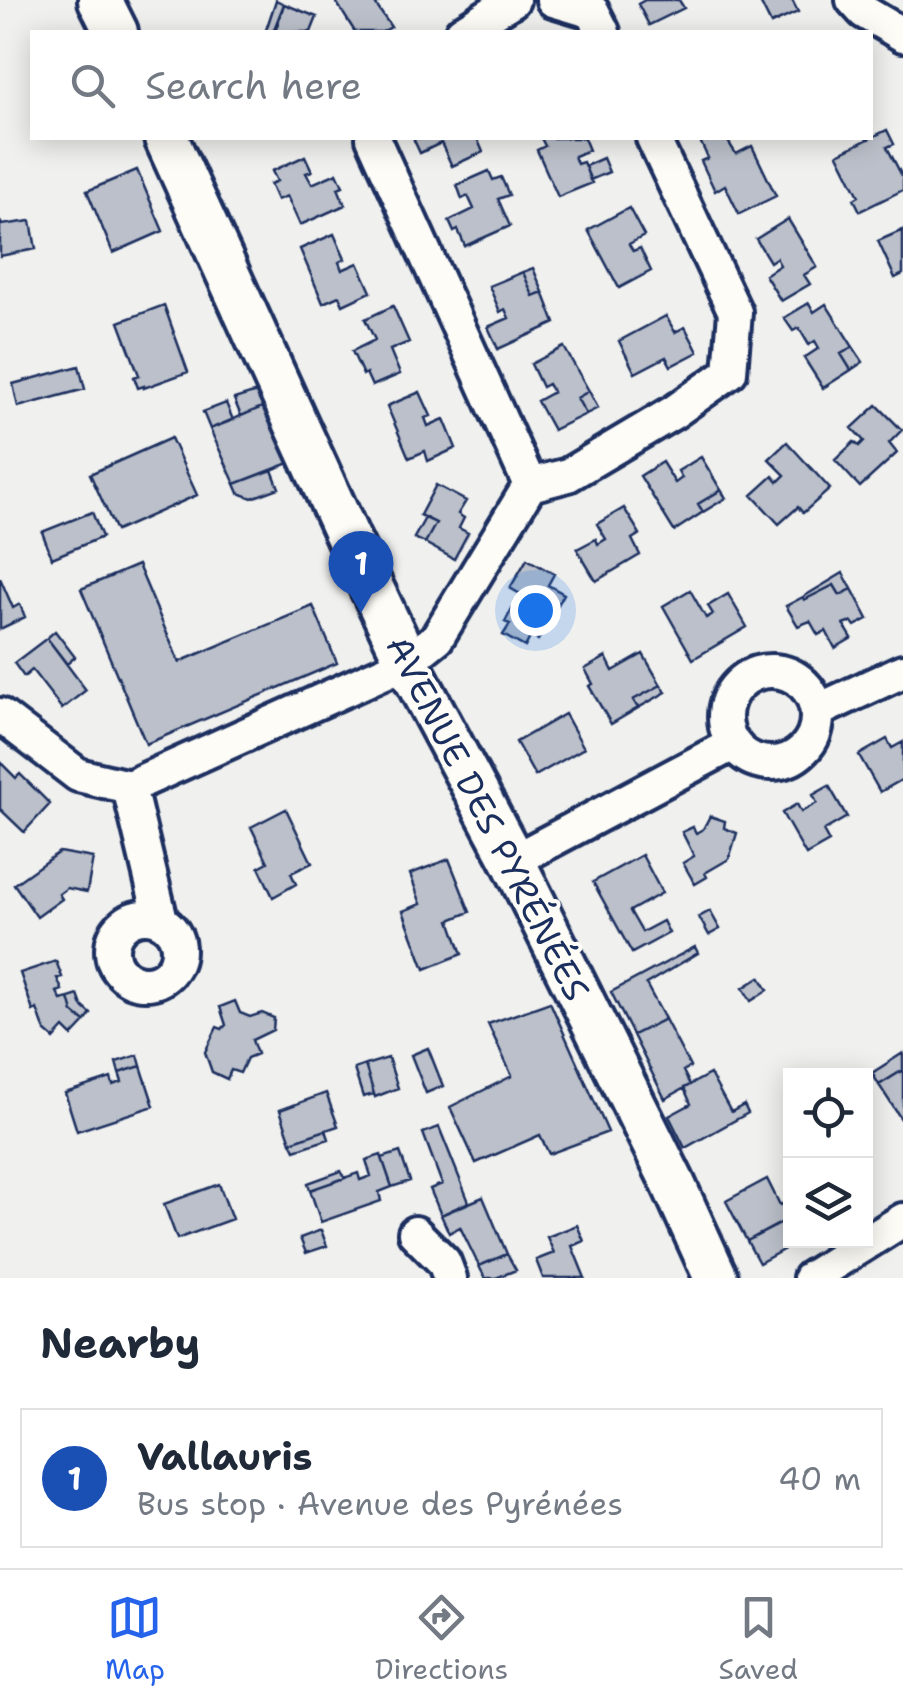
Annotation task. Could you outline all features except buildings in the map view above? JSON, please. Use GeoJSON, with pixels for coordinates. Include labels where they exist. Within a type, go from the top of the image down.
{"type":"FeatureCollection","features":[{"type":"Feature","properties":{"kind":"main road"},"geometry":{"type":"LineString","coordinates":[[100,0],[115,30]]}},
{"type":"Feature","properties":{"kind":"main road","name":"AVENUE DES PYRÉNÉES"},"geometry":{"type":"LineString","coordinates":[[167,140],[407,662],[513,861],[716,1278]]}},
{"type":"Feature","properties":{"kind":"street"},"geometry":{"type":"LineString","coordinates":[[465,30],[513,0]]}},
{"type":"Feature","properties":{"kind":"street"},"geometry":{"type":"LineString","coordinates":[[553,0],[594,12],[602,30]]}},
{"type":"Feature","properties":{"kind":"street"},"geometry":{"type":"LineString","coordinates":[[854,0],[864,12],[903,35]]}},
{"type":"Feature","properties":{"kind":"street"},"geometry":{"type":"LineString","coordinates":[[374,140],[530,485]]}},
{"type":"Feature","properties":{"kind":"street"},"geometry":{"type":"LineString","coordinates":[[0,715],[78,775],[129,787],[407,662],[437,638],[530,485],[568,476],[674,412],[730,372],[735,312],[654,140]]}},
{"type":"Feature","properties":{"kind":"street"},"geometry":{"type":"LineString","coordinates":[[817,711],[903,671]]}},
{"type":"Feature","properties":{"kind":"street"},"geometry":{"type":"LineString","coordinates":[[757,672],[787,672],[800,680],[813,696],[817,711],[814,734],[806,748],[786,761],[760,762],[750,758],[732,745],[725,725],[727,699],[736,686],[757,672]]}},
{"type":"Feature","properties":{"kind":"street"},"geometry":{"type":"LineString","coordinates":[[513,861],[732,745]]}},
{"type":"Feature","properties":{"kind":"street"},"geometry":{"type":"LineString","coordinates":[[129,787],[161,920]]}},
{"type":"Feature","properties":{"kind":"street"},"geometry":{"type":"LineString","coordinates":[[810,1278],[903,1220]]}},
{"type":"Feature","properties":{"kind":"street"},"geometry":{"type":"LineString","coordinates":[[415,1233],[444,1262],[450,1278]]}},
{"type":"Feature","properties":{"kind":"place","name":"Vallauris"},"geometry":{"type":"Point","coordinates":[361,613]}}]}
